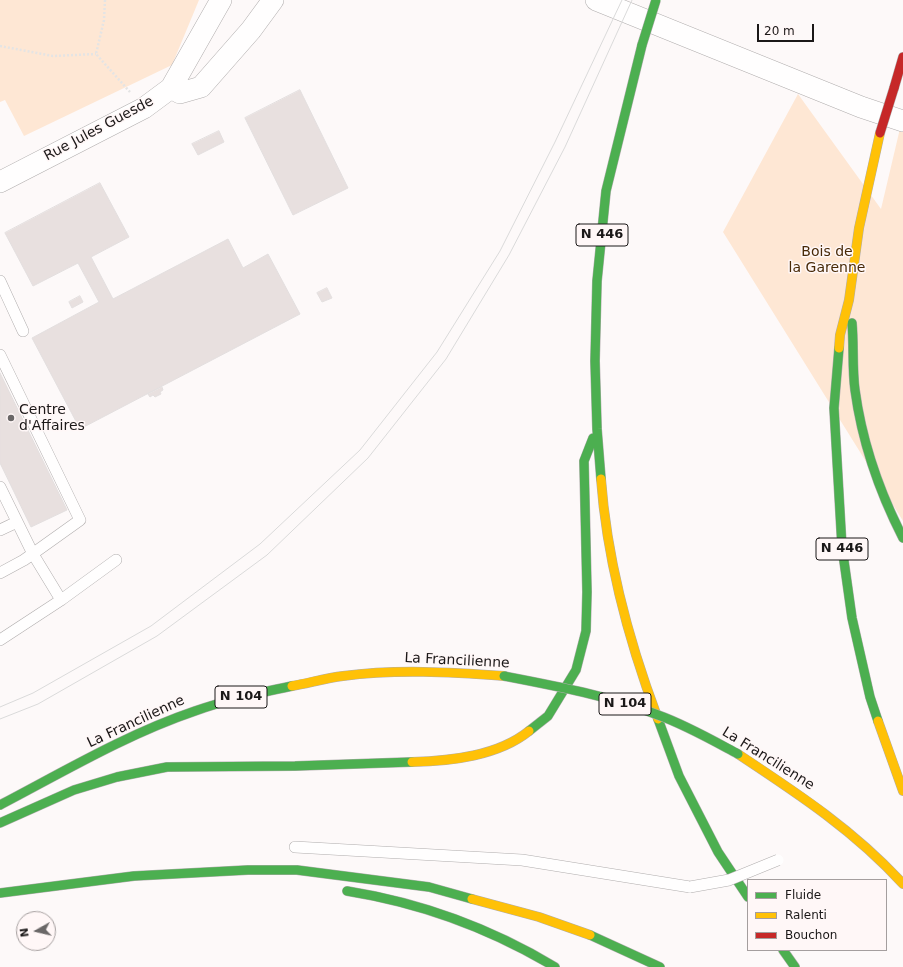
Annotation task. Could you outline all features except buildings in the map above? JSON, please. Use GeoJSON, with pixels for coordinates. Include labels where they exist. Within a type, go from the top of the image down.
{"type":"FeatureCollection","features":[{"type":"Feature","properties":{"kind":"highway","name":"N 446"},"geometry":{"type":"LineString","coordinates":[[656,0],[642,45],[606,192],[597,281],[596,361],[597,429],[603,505],[619,593],[640,672],[680,776],[718,852],[747,896]]}},
{"type":"Feature","properties":{"kind":"highway","name":"N 446"},"geometry":{"type":"LineString","coordinates":[[903,57],[880,133],[859,228],[848,300],[840,335],[834,408],[842,547],[852,618],[870,696],[892,764],[903,791]]}},
{"type":"Feature","properties":{"kind":"highway"},"geometry":{"type":"LineString","coordinates":[[848,300],[853,332],[855,389],[864,436],[878,482],[903,538]]}},
{"type":"Feature","properties":{"kind":"highway"},"geometry":{"type":"LineString","coordinates":[[0,823],[74,790],[116,777],[167,768],[420,762],[469,757],[517,741],[548,716],[576,670],[586,631],[587,592],[584,461],[597,429]]}},
{"type":"Feature","properties":{"kind":"highway","name":"La Francilienne"},"geometry":{"type":"LineString","coordinates":[[0,805],[138,734],[194,711],[242,697],[342,676],[392,672],[443,672],[504,676],[581,691],[658,715],[692,729],[738,754],[788,786],[831,818],[869,850],[903,884]]}},
{"type":"Feature","properties":{"kind":"highway"},"geometry":{"type":"LineString","coordinates":[[0,893],[134,876],[248,870],[297,870],[429,886],[540,917],[598,938],[660,967]]}},
{"type":"Feature","properties":{"kind":"highway"},"geometry":{"type":"LineString","coordinates":[[297,870],[315,881]]}},
{"type":"Feature","properties":{"kind":"highway"},"geometry":{"type":"LineString","coordinates":[[335,890],[372,894],[423,908],[471,925],[505,940],[555,967]]}},
{"type":"Feature","properties":{"kind":"highway"},"geometry":{"type":"LineString","coordinates":[[784,951],[795,967]]}},
{"type":"Feature","properties":{"kind":"street","name":"Rue Jules Guesde"},"geometry":{"type":"LineString","coordinates":[[0,182],[144,108],[171,88],[222,0]]}},
{"type":"Feature","properties":{"kind":"street"},"geometry":{"type":"LineString","coordinates":[[171,88],[180,93],[201,87],[251,30],[273,0]]}},
{"type":"Feature","properties":{"kind":"street"},"geometry":{"type":"LineString","coordinates":[[596,0],[861,107],[903,121]]}},
{"type":"Feature","properties":{"kind":"lane"},"geometry":{"type":"LineString","coordinates":[[0,281],[24,331]]}},
{"type":"Feature","properties":{"kind":"lane"},"geometry":{"type":"LineString","coordinates":[[0,354],[80,520],[33,554],[0,572]]}},
{"type":"Feature","properties":{"kind":"lane"},"geometry":{"type":"LineString","coordinates":[[0,486],[33,554],[61,600]]}},
{"type":"Feature","properties":{"kind":"lane"},"geometry":{"type":"LineString","coordinates":[[0,530],[17,522]]}},
{"type":"Feature","properties":{"kind":"lane"},"geometry":{"type":"LineString","coordinates":[[0,640],[61,600],[116,560]]}},
{"type":"Feature","properties":{"kind":"lane"},"geometry":{"type":"LineString","coordinates":[[295,847],[522,860],[690,887],[729,880],[778,860]]}},
{"type":"Feature","properties":{"kind":"path"},"geometry":{"type":"LineString","coordinates":[[96,54],[104,20],[105,0]]}},
{"type":"Feature","properties":{"kind":"path"},"geometry":{"type":"LineString","coordinates":[[0,46],[53,56],[96,54]]}},
{"type":"Feature","properties":{"kind":"path"},"geometry":{"type":"LineString","coordinates":[[96,54],[144,108]]}},
{"type":"Feature","properties":{"kind":"green space"},"geometry":{"type":"Polygon","coordinates":[[[0,0],[199,0],[172,65],[24,136],[5,100],[0,102],[0,0]]]}},
{"type":"Feature","properties":{"kind":"green space","name":"Bois de la Garenne"},"geometry":{"type":"Polygon","coordinates":[[[798,94],[881,209],[902,120],[903,121],[903,521],[723,232],[798,94]]]}},
{"type":"Feature","properties":{"kind":"tram line"},"geometry":{"type":"LineString","coordinates":[[0,707],[33,693],[151,626],[260,544],[360,450],[437,352],[500,251],[555,142],[622,0]]}},
{"type":"Feature","properties":{"kind":"tram line"},"geometry":{"type":"LineString","coordinates":[[0,719],[38,704],[157,636],[267,555],[368,458],[446,359],[509,255],[565,147],[632,0]]}},
{"type":"Feature","properties":{"kind":"traffic: fast"},"geometry":{"type":"LineString","coordinates":[[642,45],[656,0]]}},
{"type":"Feature","properties":{"kind":"traffic: fast"},"geometry":{"type":"LineString","coordinates":[[601,479],[597,429],[595,361],[597,281],[606,191],[642,45]]}},
{"type":"Feature","properties":{"kind":"traffic: fast"},"geometry":{"type":"LineString","coordinates":[[852,323],[854,382],[862,428],[879,484],[903,538]]}},
{"type":"Feature","properties":{"kind":"traffic: fast"},"geometry":{"type":"LineString","coordinates":[[839,348],[834,408],[842,547],[852,618],[870,697],[878,721]]}},
{"type":"Feature","properties":{"kind":"traffic: fast"},"geometry":{"type":"LineString","coordinates":[[529,731],[548,716],[576,670],[586,631],[587,592],[584,461],[593,438]]}},
{"type":"Feature","properties":{"kind":"traffic: fast"},"geometry":{"type":"LineString","coordinates":[[504,676],[582,692],[621,702],[679,723],[738,754]]}},
{"type":"Feature","properties":{"kind":"traffic: fast"},"geometry":{"type":"LineString","coordinates":[[0,805],[96,754],[170,720],[219,703],[292,686]]}},
{"type":"Feature","properties":{"kind":"traffic: fast"},"geometry":{"type":"LineString","coordinates":[[658,719],[679,776],[718,852],[747,896]]}},
{"type":"Feature","properties":{"kind":"traffic: fast"},"geometry":{"type":"LineString","coordinates":[[0,823],[74,790],[117,777],[167,767],[295,766],[412,762]]}},
{"type":"Feature","properties":{"kind":"traffic: fast"},"geometry":{"type":"LineString","coordinates":[[0,893],[134,876],[248,870],[297,870],[429,887],[472,899]]}},
{"type":"Feature","properties":{"kind":"traffic: fast"},"geometry":{"type":"LineString","coordinates":[[347,891],[402,902],[455,919],[506,940],[555,967]]}},
{"type":"Feature","properties":{"kind":"traffic: fast"},"geometry":{"type":"LineString","coordinates":[[590,935],[660,967]]}},
{"type":"Feature","properties":{"kind":"traffic: fast"},"geometry":{"type":"LineString","coordinates":[[784,951],[795,967]]}},
{"type":"Feature","properties":{"kind":"traffic: slow"},"geometry":{"type":"LineString","coordinates":[[839,348],[840,335],[849,300],[859,228],[880,133]]}},
{"type":"Feature","properties":{"kind":"traffic: slow"},"geometry":{"type":"LineString","coordinates":[[601,479],[608,540],[621,601],[647,690],[658,719]]}},
{"type":"Feature","properties":{"kind":"traffic: slow"},"geometry":{"type":"LineString","coordinates":[[292,686],[337,677],[383,672],[443,672],[504,676]]}},
{"type":"Feature","properties":{"kind":"traffic: slow"},"geometry":{"type":"LineString","coordinates":[[878,721],[903,791]]}},
{"type":"Feature","properties":{"kind":"traffic: slow"},"geometry":{"type":"LineString","coordinates":[[412,762],[474,756],[503,746],[529,731]]}},
{"type":"Feature","properties":{"kind":"traffic: slow"},"geometry":{"type":"LineString","coordinates":[[738,754],[825,814],[865,847],[903,884]]}},
{"type":"Feature","properties":{"kind":"traffic: slow"},"geometry":{"type":"LineString","coordinates":[[472,899],[539,917],[590,935]]}},
{"type":"Feature","properties":{"kind":"traffic: jam"},"geometry":{"type":"LineString","coordinates":[[894,88],[903,57]]}},
{"type":"Feature","properties":{"kind":"traffic: jam"},"geometry":{"type":"LineString","coordinates":[[880,133],[894,88]]}},
{"type":"Feature","properties":{"kind":"place","name":"Centre d'Affaires"},"geometry":{"type":"Point","coordinates":[11,418]}}]}
